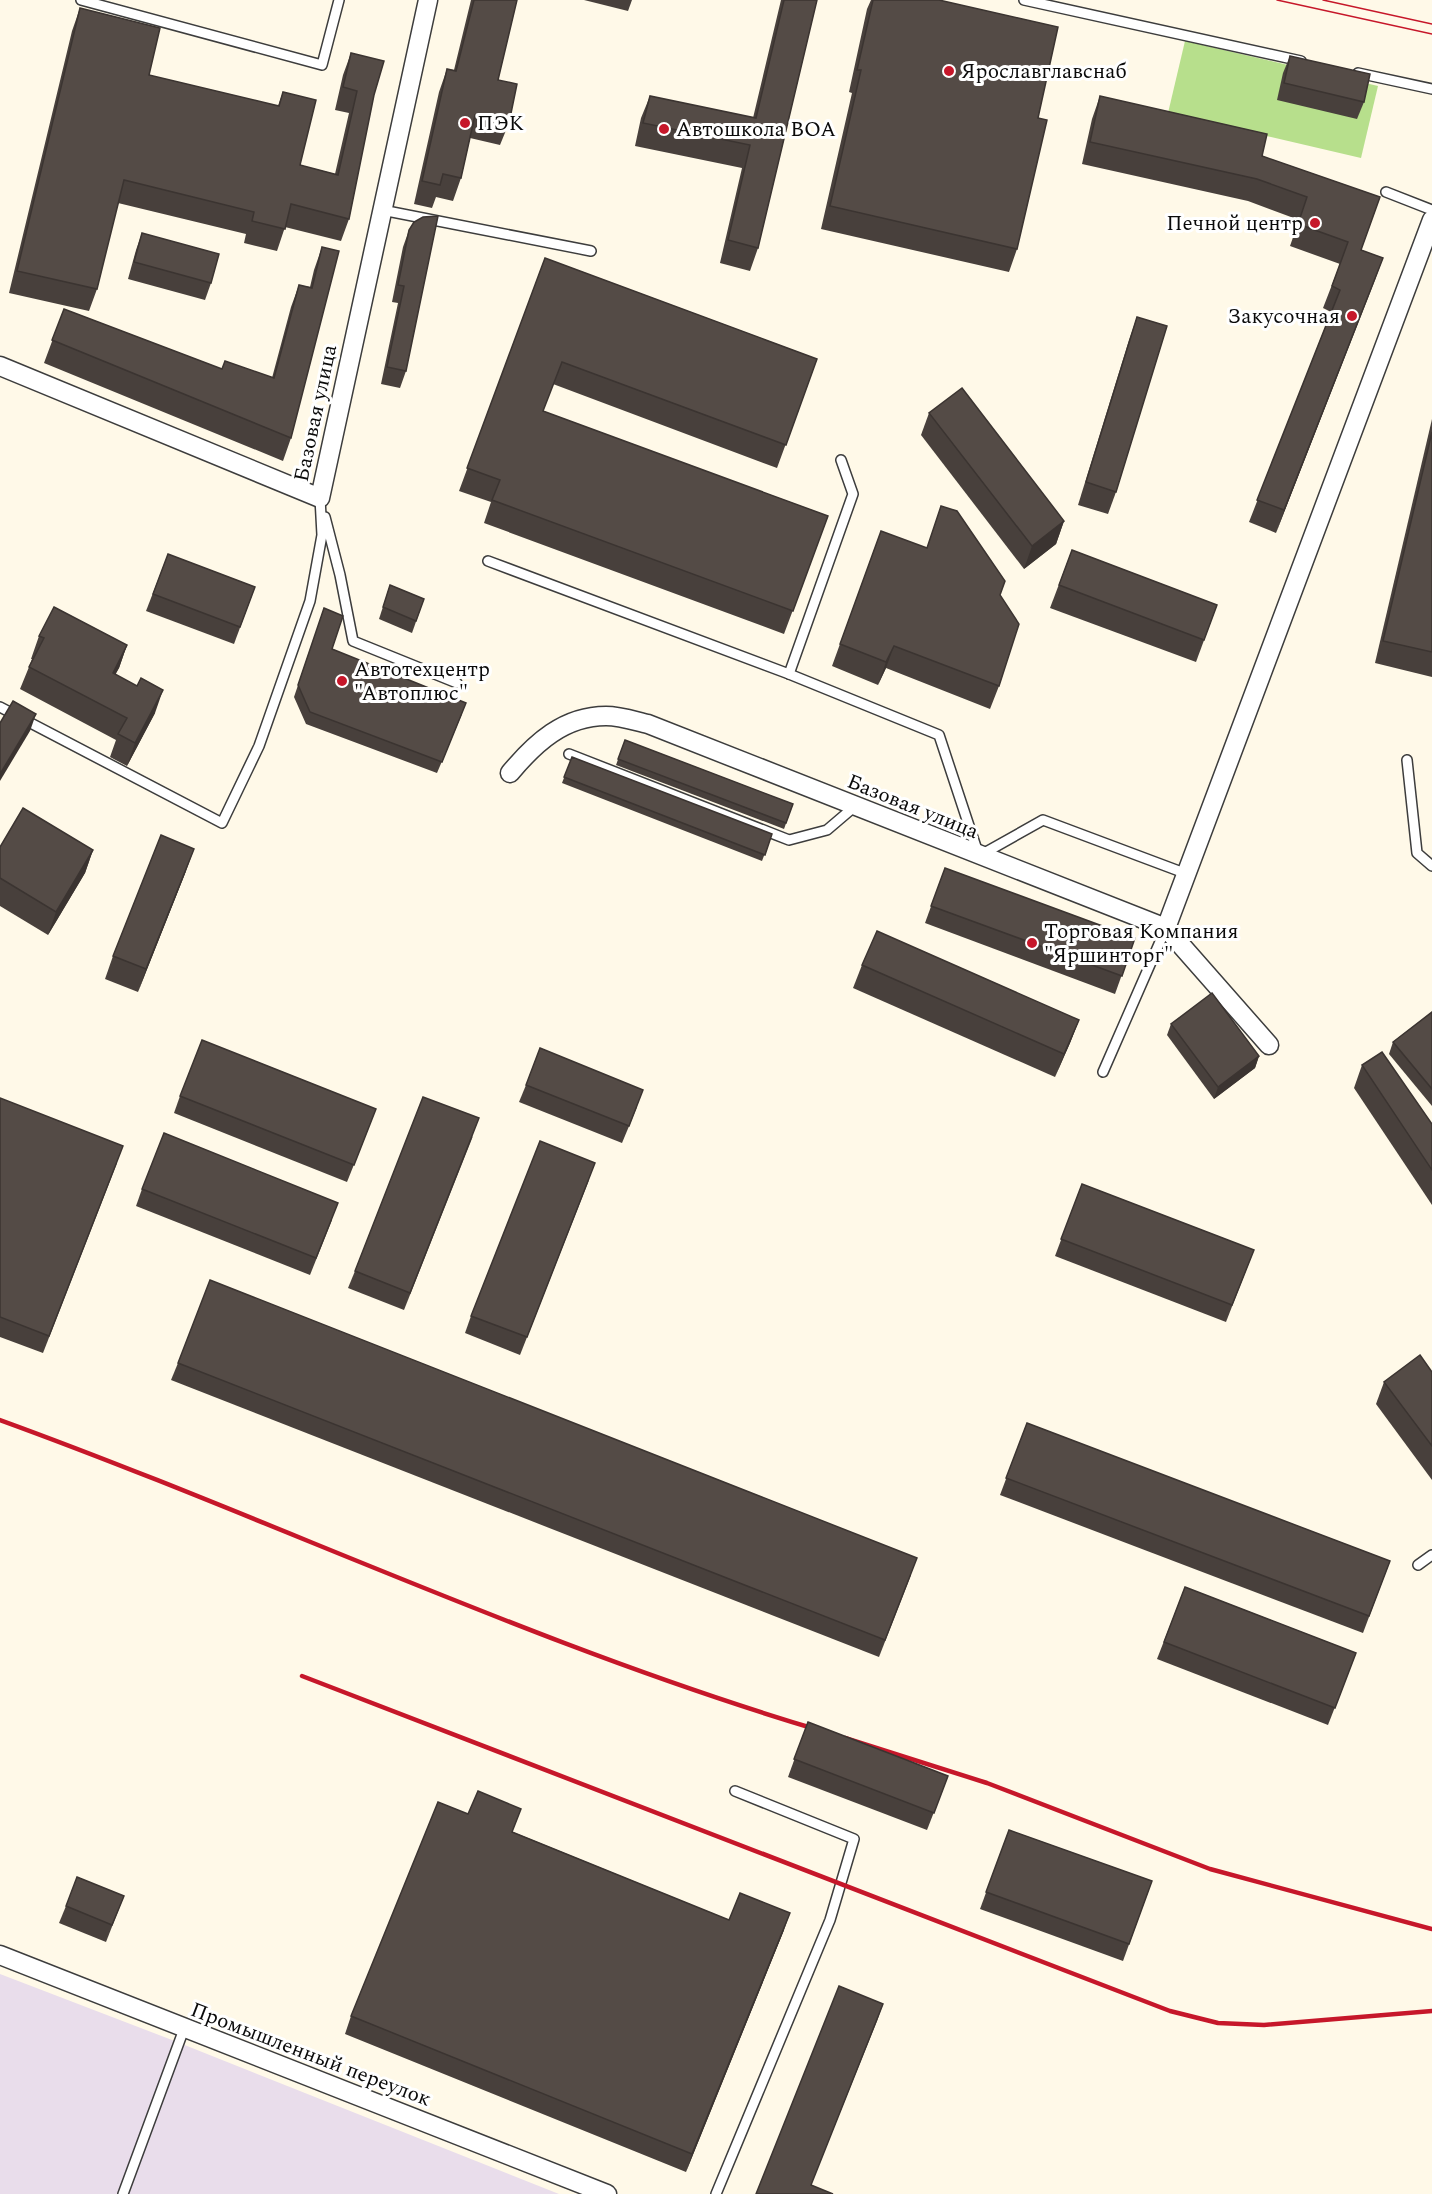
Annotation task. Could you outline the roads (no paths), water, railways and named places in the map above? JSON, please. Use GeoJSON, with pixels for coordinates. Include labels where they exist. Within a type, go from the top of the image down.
{"type":"FeatureCollection","features":[{"type":"Feature","properties":{"kind":"street","name":"Базовая улица"},"geometry":{"type":"LineString","coordinates":[[0,366],[320,498],[428,0]]}},
{"type":"Feature","properties":{"kind":"street"},"geometry":{"type":"LineString","coordinates":[[1166,928],[1432,220]]}},
{"type":"Feature","properties":{"kind":"street","name":"Базовая улица"},"geometry":{"type":"LineString","coordinates":[[510,773],[534,745],[571,722],[606,716],[648,723],[854,807],[1166,928],[1269,1046]]}},
{"type":"Feature","properties":{"kind":"street","name":"Промышленный переулок"},"geometry":{"type":"LineString","coordinates":[[0,1955],[607,2194]]}},
{"type":"Feature","properties":{"kind":"lane"},"geometry":{"type":"LineString","coordinates":[[81,0],[322,65],[339,0]]}},
{"type":"Feature","properties":{"kind":"lane"},"geometry":{"type":"LineString","coordinates":[[1024,0],[1315,64]]}},
{"type":"Feature","properties":{"kind":"lane"},"geometry":{"type":"LineString","coordinates":[[1350,71],[1432,89]]}},
{"type":"Feature","properties":{"kind":"lane"},"geometry":{"type":"LineString","coordinates":[[1386,192],[1432,210]]}},
{"type":"Feature","properties":{"kind":"lane"},"geometry":{"type":"LineString","coordinates":[[382,210],[591,251]]}},
{"type":"Feature","properties":{"kind":"lane"},"geometry":{"type":"LineString","coordinates":[[789,674],[853,494],[841,460]]}},
{"type":"Feature","properties":{"kind":"lane"},"geometry":{"type":"LineString","coordinates":[[320,498],[340,575],[353,641],[457,683]]}},
{"type":"Feature","properties":{"kind":"lane"},"geometry":{"type":"LineString","coordinates":[[0,707],[222,823],[259,746],[310,601],[322,535],[320,498]]}},
{"type":"Feature","properties":{"kind":"lane"},"geometry":{"type":"LineString","coordinates":[[488,561],[789,674],[939,735],[979,856],[1043,820],[1187,874]]}},
{"type":"Feature","properties":{"kind":"lane"},"geometry":{"type":"LineString","coordinates":[[569,754],[789,840],[827,830],[854,807]]}},
{"type":"Feature","properties":{"kind":"lane"},"geometry":{"type":"LineString","coordinates":[[1407,760],[1417,853],[1432,866]]}},
{"type":"Feature","properties":{"kind":"lane"},"geometry":{"type":"LineString","coordinates":[[1103,1072],[1166,928]]}},
{"type":"Feature","properties":{"kind":"lane"},"geometry":{"type":"LineString","coordinates":[[1418,1565],[1432,1555]]}},
{"type":"Feature","properties":{"kind":"lane"},"geometry":{"type":"LineString","coordinates":[[716,2194],[830,1920],[854,1839],[735,1791]]}},
{"type":"Feature","properties":{"kind":"lane"},"geometry":{"type":"LineString","coordinates":[[123,2194],[184,2029]]}},
{"type":"Feature","properties":{"kind":"tram line"},"geometry":{"type":"LineString","coordinates":[[1277,0],[1432,34]]}},
{"type":"Feature","properties":{"kind":"tram line"},"geometry":{"type":"LineString","coordinates":[[1323,0],[1432,24]]}},
{"type":"Feature","properties":{"kind":"railway"},"geometry":{"type":"LineString","coordinates":[[0,1420],[614,1661],[717,1698],[822,1731]]}},
{"type":"Feature","properties":{"kind":"railway"},"geometry":{"type":"LineString","coordinates":[[302,1676],[1170,2011],[1218,2023],[1264,2025],[1432,2011]]}},
{"type":"Feature","properties":{"kind":"railway"},"geometry":{"type":"LineString","coordinates":[[845,1738],[987,1783],[1210,1869],[1432,1929]]}},
{"type":"Feature","properties":{"kind":"place","name":"Ярославглавснаб"},"geometry":{"type":"Point","coordinates":[949,71]}},
{"type":"Feature","properties":{"kind":"place","name":"ПЭК"},"geometry":{"type":"Point","coordinates":[465,123]}},
{"type":"Feature","properties":{"kind":"place","name":"Автошкола ВОА"},"geometry":{"type":"Point","coordinates":[664,129]}},
{"type":"Feature","properties":{"kind":"place","name":"Печной центр"},"geometry":{"type":"Point","coordinates":[1315,223]}},
{"type":"Feature","properties":{"kind":"place","name":"Закусочная"},"geometry":{"type":"Point","coordinates":[1352,316]}},
{"type":"Feature","properties":{"kind":"place","name":"Автотехцентр \"Автоплюс\""},"geometry":{"type":"Point","coordinates":[342,681]}},
{"type":"Feature","properties":{"kind":"place","name":"Торговая Компания \"Яршинторг\""},"geometry":{"type":"Point","coordinates":[1032,943]}}]}
